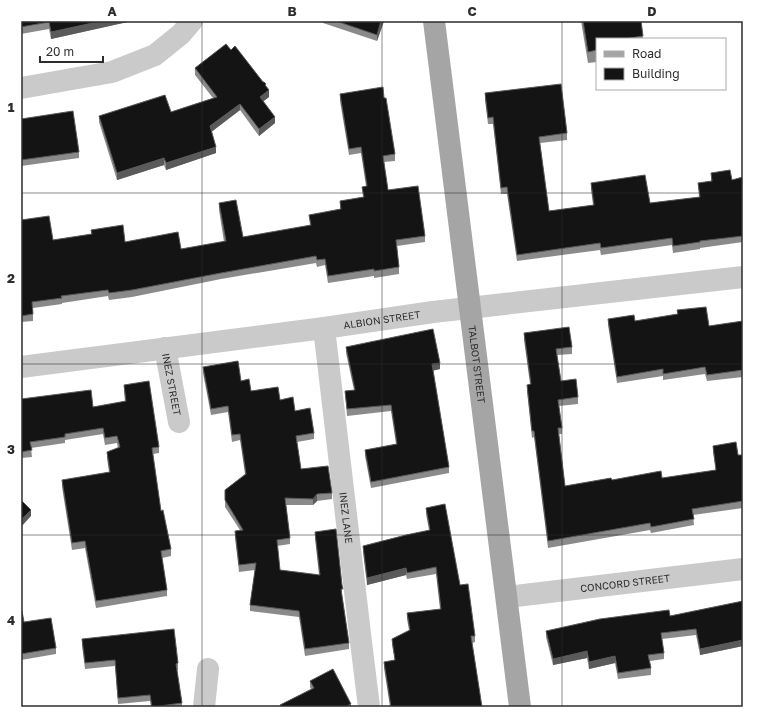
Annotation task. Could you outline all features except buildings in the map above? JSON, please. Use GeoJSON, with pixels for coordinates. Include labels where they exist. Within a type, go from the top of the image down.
{"type":"FeatureCollection","features":[{"type":"Feature","properties":{"kind":"main road","name":"TALBOT STREET"},"geometry":{"type":"LineString","coordinates":[[434,21],[508,597],[520,707]]}},
{"type":"Feature","properties":{"kind":"street"},"geometry":{"type":"LineString","coordinates":[[21,88],[112,72],[155,55],[181,34],[192,21]]}},
{"type":"Feature","properties":{"kind":"street","name":"ALBION STREET"},"geometry":{"type":"LineString","coordinates":[[21,368],[433,312],[743,277]]}},
{"type":"Feature","properties":{"kind":"street","name":"INEZ LANE"},"geometry":{"type":"LineString","coordinates":[[324,328],[360,642],[370,707]]}},
{"type":"Feature","properties":{"kind":"street","name":"INEZ STREET"},"geometry":{"type":"LineString","coordinates":[[166,348],[179,422]]}},
{"type":"Feature","properties":{"kind":"street","name":"CONCORD STREET"},"geometry":{"type":"LineString","coordinates":[[508,597],[743,569]]}},
{"type":"Feature","properties":{"kind":"street"},"geometry":{"type":"LineString","coordinates":[[204,707],[208,669]]}}]}
